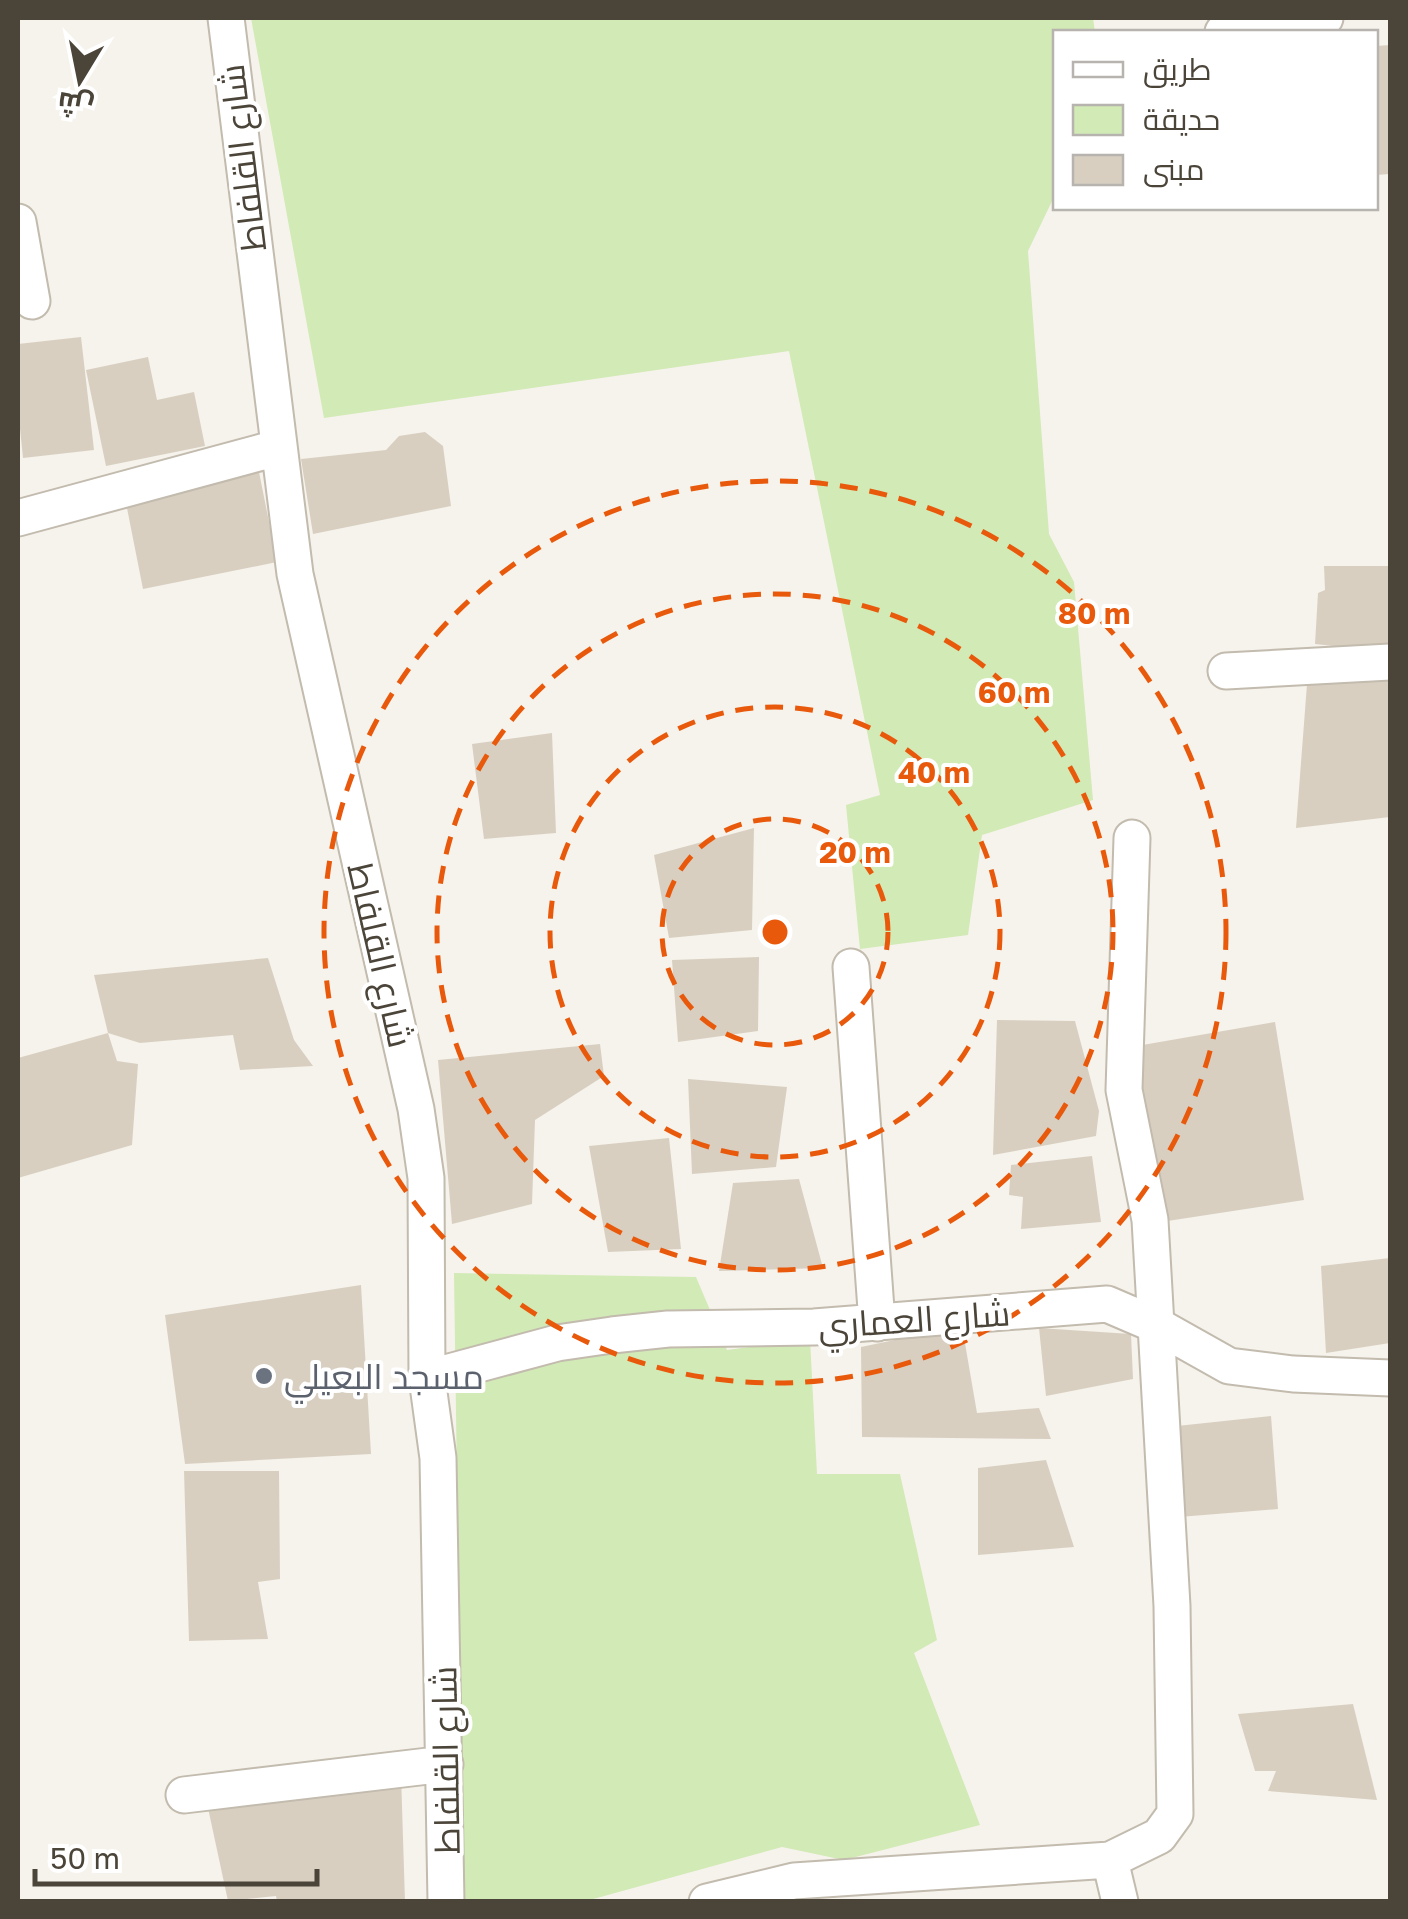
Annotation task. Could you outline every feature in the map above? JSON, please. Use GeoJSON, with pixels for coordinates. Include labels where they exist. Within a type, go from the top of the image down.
{"type":"FeatureCollection","features":[{"type":"Feature","properties":{"kind":"street","name":"شارع القلفاط"},"geometry":{"type":"LineString","coordinates":[[226,18],[294,574],[416,1109],[426,1178],[427,1378],[438,1458],[446,1902]]}},
{"type":"Feature","properties":{"kind":"street"},"geometry":{"type":"LineString","coordinates":[[1238,30],[1325,18]]}},
{"type":"Feature","properties":{"kind":"street"},"geometry":{"type":"LineString","coordinates":[[18,222],[32,301]]}},
{"type":"Feature","properties":{"kind":"street"},"geometry":{"type":"LineString","coordinates":[[18,518],[276,448]]}},
{"type":"Feature","properties":{"kind":"street"},"geometry":{"type":"LineString","coordinates":[[1226,671],[1390,662]]}},
{"type":"Feature","properties":{"kind":"street"},"geometry":{"type":"LineString","coordinates":[[707,1902],[794,1881],[1110,1860],[1159,1836],[1174,1814],[1172,1606],[1150,1220],[1124,1090],[1132,838]]}},
{"type":"Feature","properties":{"kind":"street"},"geometry":{"type":"LineString","coordinates":[[851,967],[877,1322]]}},
{"type":"Feature","properties":{"kind":"street","name":"شارع العماري"},"geometry":{"type":"LineString","coordinates":[[427,1378],[557,1343],[612,1335],[668,1330],[814,1328],[1107,1304],[1229,1366],[1293,1374],[1390,1378]]}},
{"type":"Feature","properties":{"kind":"street"},"geometry":{"type":"LineString","coordinates":[[184,1795],[445,1764]]}},
{"type":"Feature","properties":{"kind":"street"},"geometry":{"type":"LineString","coordinates":[[1110,1860],[1120,1902]]}},
{"type":"Feature","properties":{"kind":"green space"},"geometry":{"type":"Polygon","coordinates":[[[251,18],[1093,18],[1095,30],[1053,30],[1053,199],[1028,251],[1049,534],[1074,582],[1093,800],[982,835],[968,935],[860,949],[846,805],[880,795],[789,351],[324,418],[251,18]]]}},
{"type":"Feature","properties":{"kind":"green space"},"geometry":{"type":"Polygon","coordinates":[[[454,1273],[696,1277],[727,1350],[810,1339],[817,1474],[900,1474],[937,1640],[914,1653],[980,1825],[844,1860],[782,1847],[586,1901],[463,1901],[454,1273]]]}},
{"type":"Feature","properties":{"kind":"building"},"geometry":{"type":"Polygon","coordinates":[[[1390,45],[1390,174],[1378,175],[1378,46],[1390,45]]]}},
{"type":"Feature","properties":{"kind":"building"},"geometry":{"type":"Polygon","coordinates":[[[81,337],[94,450],[23,458],[18,344],[81,337]]]}},
{"type":"Feature","properties":{"kind":"building"},"geometry":{"type":"Polygon","coordinates":[[[148,357],[157,400],[194,392],[205,446],[106,466],[86,370],[148,357]]]}},
{"type":"Feature","properties":{"kind":"building"},"geometry":{"type":"Polygon","coordinates":[[[425,432],[443,446],[451,506],[313,534],[301,459],[386,450],[399,436],[425,432]]]}},
{"type":"Feature","properties":{"kind":"building"},"geometry":{"type":"Polygon","coordinates":[[[259,472],[277,562],[143,589],[125,498],[259,472]]]}},
{"type":"Feature","properties":{"kind":"building"},"geometry":{"type":"Polygon","coordinates":[[[1324,566],[1390,566],[1390,652],[1315,644],[1318,593],[1325,590],[1324,566]]]}},
{"type":"Feature","properties":{"kind":"building"},"geometry":{"type":"Polygon","coordinates":[[[1308,671],[1390,672],[1390,817],[1296,828],[1308,671]]]}},
{"type":"Feature","properties":{"kind":"building"},"geometry":{"type":"Polygon","coordinates":[[[552,733],[556,833],[484,839],[472,744],[552,733]]]}},
{"type":"Feature","properties":{"kind":"building"},"geometry":{"type":"Polygon","coordinates":[[[754,828],[752,930],[669,938],[654,855],[754,828]]]}},
{"type":"Feature","properties":{"kind":"building"},"geometry":{"type":"Polygon","coordinates":[[[759,957],[758,1031],[678,1042],[672,960],[759,957]]]}},
{"type":"Feature","properties":{"kind":"building"},"geometry":{"type":"Polygon","coordinates":[[[268,958],[294,1040],[313,1066],[240,1070],[233,1035],[140,1043],[108,1033],[94,975],[268,958]]]}},
{"type":"Feature","properties":{"kind":"building"},"geometry":{"type":"Polygon","coordinates":[[[997,1020],[1075,1021],[1099,1111],[1096,1136],[993,1155],[997,1020]]]}},
{"type":"Feature","properties":{"kind":"building"},"geometry":{"type":"Polygon","coordinates":[[[1275,1022],[1304,1200],[1161,1222],[1131,1047],[1275,1022]]]}},
{"type":"Feature","properties":{"kind":"building"},"geometry":{"type":"Polygon","coordinates":[[[108,1033],[117,1061],[138,1064],[132,1145],[18,1178],[18,1058],[108,1033]]]}},
{"type":"Feature","properties":{"kind":"building"},"geometry":{"type":"Polygon","coordinates":[[[600,1044],[604,1076],[535,1120],[532,1204],[452,1224],[438,1060],[600,1044]]]}},
{"type":"Feature","properties":{"kind":"building"},"geometry":{"type":"Polygon","coordinates":[[[688,1079],[787,1087],[776,1167],[692,1174],[688,1079]]]}},
{"type":"Feature","properties":{"kind":"building"},"geometry":{"type":"Polygon","coordinates":[[[669,1138],[681,1249],[608,1252],[589,1146],[669,1138]]]}},
{"type":"Feature","properties":{"kind":"building"},"geometry":{"type":"Polygon","coordinates":[[[1092,1156],[1101,1222],[1021,1229],[1023,1197],[1009,1195],[1011,1165],[1092,1156]]]}},
{"type":"Feature","properties":{"kind":"building"},"geometry":{"type":"Polygon","coordinates":[[[799,1179],[823,1268],[719,1271],[733,1183],[799,1179]]]}},
{"type":"Feature","properties":{"kind":"building"},"geometry":{"type":"Polygon","coordinates":[[[1390,1258],[1390,1343],[1326,1353],[1321,1266],[1390,1258]]]}},
{"type":"Feature","properties":{"kind":"building"},"geometry":{"type":"Polygon","coordinates":[[[361,1285],[371,1454],[185,1464],[165,1315],[361,1285]]]}},
{"type":"Feature","properties":{"kind":"building"},"geometry":{"type":"Polygon","coordinates":[[[962,1326],[977,1413],[1039,1408],[1051,1439],[862,1437],[861,1347],[962,1326]]]}},
{"type":"Feature","properties":{"kind":"building"},"geometry":{"type":"Polygon","coordinates":[[[1039,1328],[1131,1334],[1133,1379],[1046,1396],[1039,1328]]]}},
{"type":"Feature","properties":{"kind":"building"},"geometry":{"type":"Polygon","coordinates":[[[1271,1416],[1278,1509],[1179,1517],[1177,1426],[1271,1416]]]}},
{"type":"Feature","properties":{"kind":"building"},"geometry":{"type":"Polygon","coordinates":[[[1046,1460],[1074,1547],[978,1555],[978,1468],[1046,1460]]]}},
{"type":"Feature","properties":{"kind":"building"},"geometry":{"type":"Polygon","coordinates":[[[184,1471],[279,1471],[280,1579],[258,1582],[268,1639],[189,1641],[184,1471]]]}},
{"type":"Feature","properties":{"kind":"building"},"geometry":{"type":"Polygon","coordinates":[[[1353,1704],[1377,1800],[1268,1791],[1276,1771],[1255,1771],[1238,1714],[1353,1704]]]}},
{"type":"Feature","properties":{"kind":"building"},"geometry":{"type":"Polygon","coordinates":[[[401,1774],[405,1902],[277,1902],[276,1896],[228,1901],[208,1808],[401,1774]]]}},
{"type":"Feature","properties":{"kind":"place","name":"مسجد البعيلي"},"geometry":{"type":"Point","coordinates":[264,1376]}}]}
